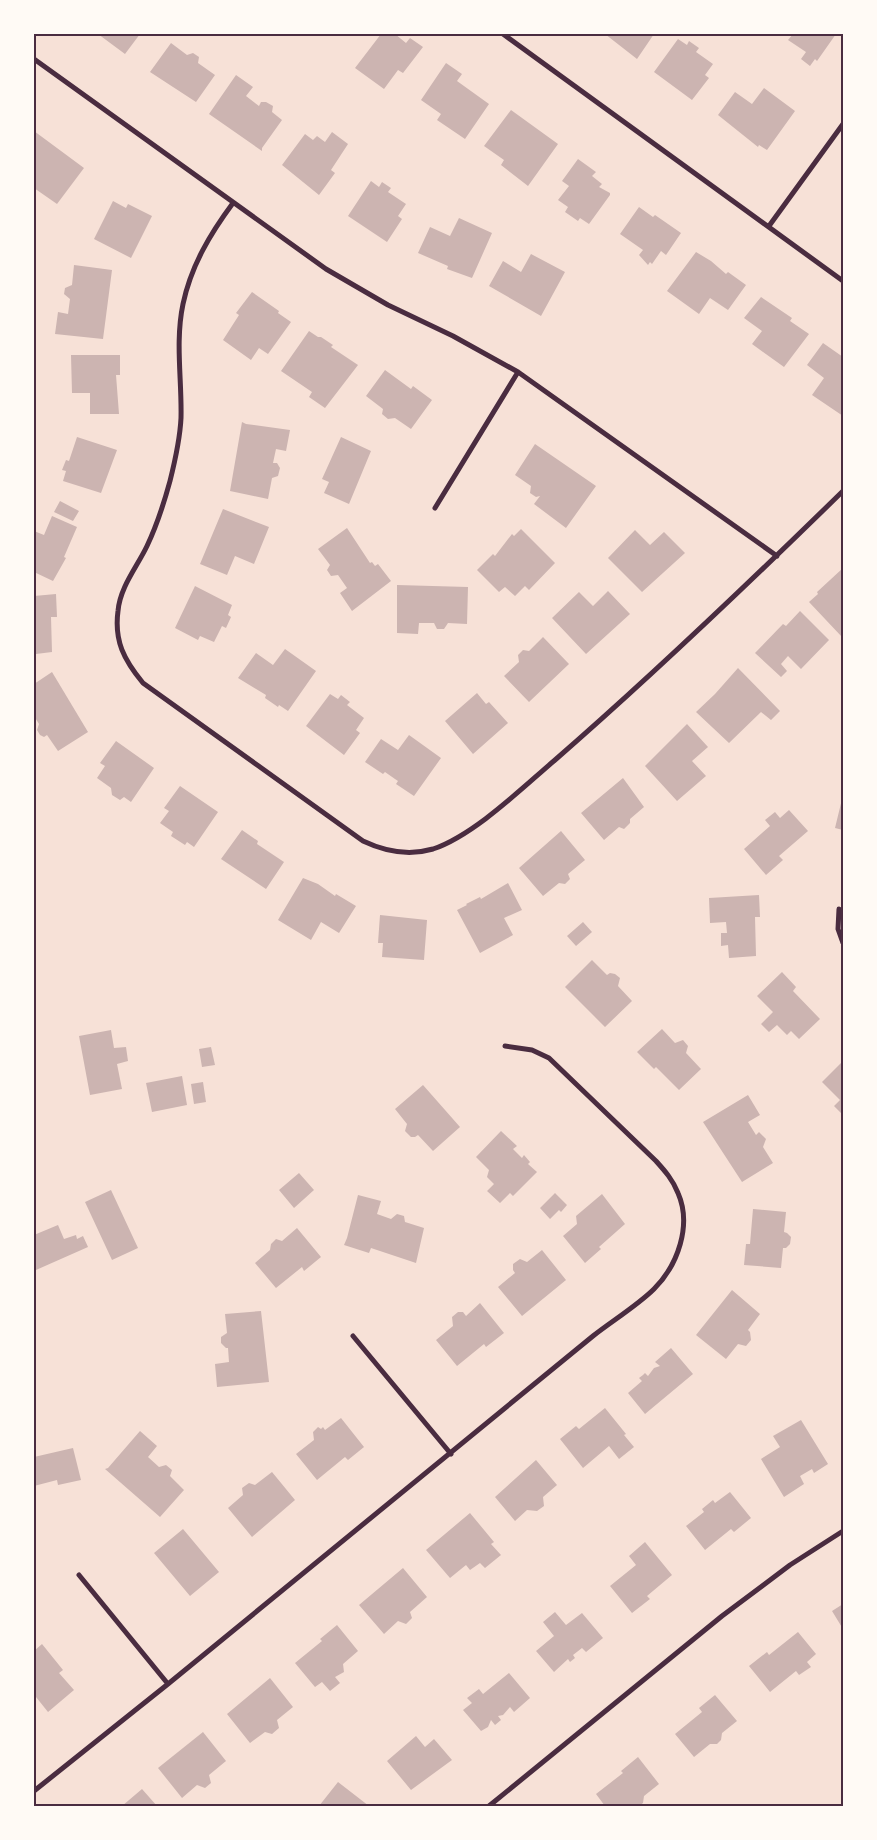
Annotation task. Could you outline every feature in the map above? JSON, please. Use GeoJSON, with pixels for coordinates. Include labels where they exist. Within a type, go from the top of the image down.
{"type":"FeatureCollection","features":[{"type":"Feature","properties":{"kind":"street"},"geometry":{"type":"LineString","coordinates":[[503,34],[843,281]]}},
{"type":"Feature","properties":{"kind":"street"},"geometry":{"type":"LineString","coordinates":[[34,59],[334,274],[388,305],[453,336],[518,372],[777,556]]}},
{"type":"Feature","properties":{"kind":"street"},"geometry":{"type":"LineString","coordinates":[[769,226],[843,124]]}},
{"type":"Feature","properties":{"kind":"street"},"geometry":{"type":"LineString","coordinates":[[233,203],[204,248],[190,279],[183,306],[179,340],[181,419],[175,462],[164,505],[147,546],[124,588],[118,609],[117,630],[120,647],[129,667],[143,683],[363,840],[375,846],[396,852],[414,852],[431,849],[452,841],[497,810],[624,701],[843,491]]}},
{"type":"Feature","properties":{"kind":"street"},"geometry":{"type":"LineString","coordinates":[[435,508],[518,372]]}},
{"type":"Feature","properties":{"kind":"street"},"geometry":{"type":"LineString","coordinates":[[839,909],[838,929],[843,943]]}},
{"type":"Feature","properties":{"kind":"street"},"geometry":{"type":"LineString","coordinates":[[34,1791],[451,1454],[593,1336],[654,1289],[668,1272],[678,1252],[683,1230],[683,1212],[679,1194],[671,1178],[656,1161],[549,1058],[532,1050],[505,1046]]}},
{"type":"Feature","properties":{"kind":"street"},"geometry":{"type":"LineString","coordinates":[[353,1336],[451,1454]]}},
{"type":"Feature","properties":{"kind":"street"},"geometry":{"type":"LineString","coordinates":[[489,1806],[722,1616],[790,1565],[843,1531]]}},
{"type":"Feature","properties":{"kind":"street"},"geometry":{"type":"LineString","coordinates":[[79,1575],[168,1684]]}},
{"type":"Feature","properties":{"kind":"building"},"geometry":{"type":"Polygon","coordinates":[[[98,34],[140,34],[125,54],[98,34]]]}},
{"type":"Feature","properties":{"kind":"building"},"geometry":{"type":"Polygon","coordinates":[[[381,34],[395,34],[406,43],[410,38],[423,47],[403,73],[398,70],[384,89],[355,68],[381,34]]]}},
{"type":"Feature","properties":{"kind":"building"},"geometry":{"type":"Polygon","coordinates":[[[605,34],[654,34],[637,59],[605,34]]]}},
{"type":"Feature","properties":{"kind":"building"},"geometry":{"type":"Polygon","coordinates":[[[793,34],[836,34],[817,61],[815,59],[810,66],[801,59],[806,52],[788,40],[793,34]]]}},
{"type":"Feature","properties":{"kind":"building"},"geometry":{"type":"Polygon","coordinates":[[[678,39],[687,45],[689,41],[699,48],[696,52],[713,64],[705,75],[709,78],[692,100],[654,72],[678,39]]]}},
{"type":"Feature","properties":{"kind":"building"},"geometry":{"type":"Polygon","coordinates":[[[171,43],[187,55],[193,53],[199,57],[198,63],[215,75],[196,102],[150,72],[171,43]]]}},
{"type":"Feature","properties":{"kind":"building"},"geometry":{"type":"Polygon","coordinates":[[[446,63],[462,74],[457,81],[489,104],[465,139],[437,120],[441,114],[421,100],[446,63]]]}},
{"type":"Feature","properties":{"kind":"building"},"geometry":{"type":"Polygon","coordinates":[[[236,75],[253,87],[246,96],[259,106],[261,102],[266,102],[273,106],[272,112],[282,120],[262,148],[262,151],[209,114],[236,75]]]}},
{"type":"Feature","properties":{"kind":"building"},"geometry":{"type":"Polygon","coordinates":[[[764,88],[795,111],[767,150],[759,145],[758,147],[718,115],[735,92],[752,104],[764,88]]]}},
{"type":"Feature","properties":{"kind":"building"},"geometry":{"type":"Polygon","coordinates":[[[511,110],[558,144],[528,186],[501,165],[504,160],[484,146],[511,110]]]}},
{"type":"Feature","properties":{"kind":"building"},"geometry":{"type":"Polygon","coordinates":[[[34,131],[84,168],[57,204],[34,188],[34,131]]]}},
{"type":"Feature","properties":{"kind":"building"},"geometry":{"type":"Polygon","coordinates":[[[332,132],[348,144],[331,170],[335,173],[319,195],[282,165],[305,134],[313,140],[317,136],[325,142],[332,132]]]}},
{"type":"Feature","properties":{"kind":"building"},"geometry":{"type":"Polygon","coordinates":[[[578,159],[596,172],[592,176],[602,184],[599,187],[610,193],[589,224],[580,218],[578,221],[565,212],[568,207],[558,200],[569,186],[562,181],[578,159]]]}},
{"type":"Feature","properties":{"kind":"building"},"geometry":{"type":"Polygon","coordinates":[[[371,181],[379,187],[382,182],[391,188],[388,192],[406,204],[398,216],[402,219],[387,242],[348,216],[371,181]]]}},
{"type":"Feature","properties":{"kind":"building"},"geometry":{"type":"Polygon","coordinates":[[[113,201],[126,208],[128,204],[152,216],[131,258],[94,239],[113,201]]]}},
{"type":"Feature","properties":{"kind":"building"},"geometry":{"type":"Polygon","coordinates":[[[639,207],[653,217],[655,215],[681,233],[666,255],[661,251],[652,264],[650,262],[648,265],[639,255],[643,250],[620,234],[639,207]]]}},
{"type":"Feature","properties":{"kind":"building"},"geometry":{"type":"Polygon","coordinates":[[[459,218],[492,233],[472,278],[447,269],[448,266],[418,253],[430,227],[450,236],[459,218]]]}},
{"type":"Feature","properties":{"kind":"building"},"geometry":{"type":"Polygon","coordinates":[[[696,252],[711,261],[726,274],[728,272],[746,285],[728,310],[710,298],[699,314],[667,291],[696,252]]]}},
{"type":"Feature","properties":{"kind":"building"},"geometry":{"type":"Polygon","coordinates":[[[531,254],[565,272],[541,316],[489,286],[503,261],[521,272],[531,254]]]}},
{"type":"Feature","properties":{"kind":"building"},"geometry":{"type":"Polygon","coordinates":[[[74,265],[112,270],[103,339],[55,334],[58,312],[68,314],[70,299],[64,294],[65,288],[72,285],[74,265]]]}},
{"type":"Feature","properties":{"kind":"building"},"geometry":{"type":"Polygon","coordinates":[[[252,292],[291,322],[268,354],[259,348],[251,360],[223,340],[239,315],[236,313],[252,292]]]}},
{"type":"Feature","properties":{"kind":"building"},"geometry":{"type":"Polygon","coordinates":[[[761,297],[792,318],[790,321],[809,334],[784,367],[752,344],[762,331],[744,318],[761,297]]]}},
{"type":"Feature","properties":{"kind":"building"},"geometry":{"type":"Polygon","coordinates":[[[309,331],[333,345],[331,347],[358,365],[325,408],[309,397],[312,392],[281,371],[309,331]]]}},
{"type":"Feature","properties":{"kind":"building"},"geometry":{"type":"Polygon","coordinates":[[[823,343],[843,357],[843,416],[812,395],[824,378],[807,365],[823,343]]]}},
{"type":"Feature","properties":{"kind":"building"},"geometry":{"type":"Polygon","coordinates":[[[71,355],[120,355],[120,375],[116,375],[119,414],[90,414],[90,393],[72,393],[71,355]]]}},
{"type":"Feature","properties":{"kind":"building"},"geometry":{"type":"Polygon","coordinates":[[[385,370],[411,389],[413,386],[432,400],[411,429],[395,418],[388,419],[382,414],[383,409],[366,396],[385,370]]]}},
{"type":"Feature","properties":{"kind":"building"},"geometry":{"type":"Polygon","coordinates":[[[242,422],[290,430],[286,451],[276,449],[273,463],[277,463],[280,468],[278,476],[272,478],[268,499],[230,491],[242,422]]]}},
{"type":"Feature","properties":{"kind":"building"},"geometry":{"type":"Polygon","coordinates":[[[77,437],[117,450],[101,493],[63,481],[66,471],[62,470],[66,460],[69,461],[77,437]]]}},
{"type":"Feature","properties":{"kind":"building"},"geometry":{"type":"Polygon","coordinates":[[[341,437],[371,451],[349,504],[324,493],[329,482],[322,479],[341,437]]]}},
{"type":"Feature","properties":{"kind":"building"},"geometry":{"type":"Polygon","coordinates":[[[535,444],[596,486],[566,528],[534,504],[540,496],[536,497],[530,493],[531,486],[515,475],[535,444]]]}},
{"type":"Feature","properties":{"kind":"building"},"geometry":{"type":"Polygon","coordinates":[[[60,501],[79,511],[73,521],[54,512],[60,501]]]}},
{"type":"Feature","properties":{"kind":"building"},"geometry":{"type":"Polygon","coordinates":[[[223,509],[269,527],[254,564],[235,556],[227,575],[200,564],[223,509]]]}},
{"type":"Feature","properties":{"kind":"building"},"geometry":{"type":"Polygon","coordinates":[[[52,516],[77,527],[64,557],[66,558],[53,581],[34,572],[34,531],[44,535],[52,516]]]}},
{"type":"Feature","properties":{"kind":"building"},"geometry":{"type":"Polygon","coordinates":[[[347,528],[370,563],[372,562],[375,566],[378,564],[391,581],[352,611],[340,593],[347,588],[338,575],[331,576],[327,570],[330,565],[318,549],[347,528]]]}},
{"type":"Feature","properties":{"kind":"building"},"geometry":{"type":"Polygon","coordinates":[[[521,529],[555,563],[529,590],[525,586],[515,596],[505,587],[499,592],[477,570],[493,554],[495,556],[512,534],[514,536],[521,529]]]}},
{"type":"Feature","properties":{"kind":"building"},"geometry":{"type":"Polygon","coordinates":[[[635,530],[650,545],[664,532],[685,553],[642,592],[608,558],[635,530]]]}},
{"type":"Feature","properties":{"kind":"building"},"geometry":{"type":"Polygon","coordinates":[[[843,568],[843,636],[842,637],[809,602],[843,568]]]}},
{"type":"Feature","properties":{"kind":"building"},"geometry":{"type":"Polygon","coordinates":[[[397,585],[468,587],[467,624],[448,623],[444,629],[437,629],[434,623],[419,623],[418,634],[397,633],[397,585]]]}},
{"type":"Feature","properties":{"kind":"building"},"geometry":{"type":"Polygon","coordinates":[[[195,586],[232,605],[228,615],[231,617],[226,628],[222,626],[214,642],[200,636],[198,640],[175,628],[195,586]]]}},
{"type":"Feature","properties":{"kind":"building"},"geometry":{"type":"Polygon","coordinates":[[[608,591],[630,614],[586,654],[552,618],[579,592],[593,606],[608,591]]]}},
{"type":"Feature","properties":{"kind":"building"},"geometry":{"type":"Polygon","coordinates":[[[56,594],[57,617],[51,617],[52,652],[36,654],[36,666],[34,666],[34,596],[56,594]]]}},
{"type":"Feature","properties":{"kind":"building"},"geometry":{"type":"Polygon","coordinates":[[[800,611],[829,640],[801,669],[788,656],[781,664],[787,671],[781,677],[755,653],[783,624],[786,626],[800,611]]]}},
{"type":"Feature","properties":{"kind":"building"},"geometry":{"type":"Polygon","coordinates":[[[543,637],[569,664],[529,702],[504,676],[519,662],[518,655],[523,650],[529,651],[543,637]]]}},
{"type":"Feature","properties":{"kind":"building"},"geometry":{"type":"Polygon","coordinates":[[[285,649],[316,671],[288,711],[279,705],[278,707],[265,698],[266,695],[238,678],[256,653],[273,665],[285,649]]]}},
{"type":"Feature","properties":{"kind":"building"},"geometry":{"type":"Polygon","coordinates":[[[738,668],[780,711],[771,720],[761,712],[729,743],[696,712],[738,668]]]}},
{"type":"Feature","properties":{"kind":"building"},"geometry":{"type":"Polygon","coordinates":[[[52,672],[88,732],[58,751],[47,735],[44,737],[40,735],[37,730],[39,724],[34,716],[34,684],[52,672]]]}},
{"type":"Feature","properties":{"kind":"building"},"geometry":{"type":"Polygon","coordinates":[[[477,693],[486,704],[489,702],[508,723],[473,754],[445,721],[477,693]]]}},
{"type":"Feature","properties":{"kind":"building"},"geometry":{"type":"Polygon","coordinates":[[[330,694],[338,699],[341,695],[350,702],[347,705],[364,718],[356,730],[360,733],[344,755],[306,726],[330,694]]]}},
{"type":"Feature","properties":{"kind":"building"},"geometry":{"type":"Polygon","coordinates":[[[687,724],[708,747],[692,761],[706,776],[677,801],[645,766],[687,724]]]}},
{"type":"Feature","properties":{"kind":"building"},"geometry":{"type":"Polygon","coordinates":[[[409,735],[441,758],[414,796],[396,784],[398,781],[365,762],[381,739],[398,750],[409,735]]]}},
{"type":"Feature","properties":{"kind":"building"},"geometry":{"type":"Polygon","coordinates":[[[116,741],[154,768],[131,802],[124,797],[120,800],[112,795],[111,788],[97,778],[105,766],[100,763],[116,741]]]}},
{"type":"Feature","properties":{"kind":"building"},"geometry":{"type":"Polygon","coordinates":[[[623,778],[644,807],[630,819],[630,823],[624,829],[619,827],[604,840],[581,813],[623,778]]]}},
{"type":"Feature","properties":{"kind":"building"},"geometry":{"type":"Polygon","coordinates":[[[180,786],[218,812],[194,847],[187,842],[185,845],[171,836],[173,832],[160,823],[169,811],[164,808],[180,786]]]}},
{"type":"Feature","properties":{"kind":"building"},"geometry":{"type":"Polygon","coordinates":[[[843,795],[843,830],[835,828],[843,795]]]}},
{"type":"Feature","properties":{"kind":"building"},"geometry":{"type":"Polygon","coordinates":[[[789,810],[808,831],[779,856],[783,860],[766,875],[744,849],[770,826],[765,820],[775,812],[780,818],[789,810]]]}},
{"type":"Feature","properties":{"kind":"building"},"geometry":{"type":"Polygon","coordinates":[[[242,830],[258,841],[257,844],[284,862],[266,889],[221,859],[242,830]]]}},
{"type":"Feature","properties":{"kind":"building"},"geometry":{"type":"Polygon","coordinates":[[[561,831],[585,860],[568,874],[570,879],[565,884],[559,883],[543,896],[519,868],[561,831]]]}},
{"type":"Feature","properties":{"kind":"building"},"geometry":{"type":"Polygon","coordinates":[[[303,878],[318,884],[335,896],[336,894],[356,906],[339,933],[321,922],[311,940],[278,920],[303,878]]]}},
{"type":"Feature","properties":{"kind":"building"},"geometry":{"type":"Polygon","coordinates":[[[508,883],[522,910],[504,918],[513,935],[480,953],[457,910],[480,897],[481,899],[508,883]]]}},
{"type":"Feature","properties":{"kind":"building"},"geometry":{"type":"Polygon","coordinates":[[[759,895],[760,917],[755,917],[756,956],[729,958],[728,945],[721,946],[721,933],[727,933],[726,922],[710,923],[709,898],[759,895]]]}},
{"type":"Feature","properties":{"kind":"building"},"geometry":{"type":"Polygon","coordinates":[[[380,915],[427,920],[424,960],[382,957],[383,943],[378,943],[380,915]]]}},
{"type":"Feature","properties":{"kind":"building"},"geometry":{"type":"Polygon","coordinates":[[[583,922],[592,932],[576,946],[567,936],[583,922]]]}},
{"type":"Feature","properties":{"kind":"building"},"geometry":{"type":"Polygon","coordinates":[[[592,960],[607,975],[610,973],[615,974],[620,978],[618,986],[632,1001],[605,1027],[565,987],[592,960]]]}},
{"type":"Feature","properties":{"kind":"building"},"geometry":{"type":"Polygon","coordinates":[[[782,972],[796,987],[793,991],[820,1019],[799,1039],[791,1031],[787,1035],[777,1025],[769,1032],[761,1024],[773,1012],[757,996],[782,972]]]}},
{"type":"Feature","properties":{"kind":"building"},"geometry":{"type":"Polygon","coordinates":[[[662,1029],[675,1043],[683,1040],[688,1046],[686,1053],[701,1069],[679,1090],[656,1067],[654,1069],[637,1052],[662,1029]]]}},
{"type":"Feature","properties":{"kind":"building"},"geometry":{"type":"Polygon","coordinates":[[[111,1030],[114,1048],[126,1047],[128,1061],[117,1064],[122,1089],[90,1095],[79,1036],[111,1030]]]}},
{"type":"Feature","properties":{"kind":"building"},"geometry":{"type":"Polygon","coordinates":[[[211,1047],[215,1065],[202,1067],[199,1049],[211,1047]]]}},
{"type":"Feature","properties":{"kind":"building"},"geometry":{"type":"Polygon","coordinates":[[[843,1061],[843,1115],[834,1106],[840,1100],[822,1082],[843,1061]]]}},
{"type":"Feature","properties":{"kind":"building"},"geometry":{"type":"Polygon","coordinates":[[[182,1076],[187,1105],[152,1112],[146,1083],[182,1076]]]}},
{"type":"Feature","properties":{"kind":"building"},"geometry":{"type":"Polygon","coordinates":[[[203,1082],[206,1102],[194,1104],[191,1084],[203,1082]]]}},
{"type":"Feature","properties":{"kind":"building"},"geometry":{"type":"Polygon","coordinates":[[[423,1085],[460,1127],[433,1151],[418,1135],[411,1137],[405,1131],[407,1124],[395,1109],[423,1085]]]}},
{"type":"Feature","properties":{"kind":"building"},"geometry":{"type":"Polygon","coordinates":[[[748,1095],[760,1115],[748,1122],[756,1135],[759,1132],[766,1139],[763,1147],[773,1163],[742,1182],[703,1122],[748,1095]]]}},
{"type":"Feature","properties":{"kind":"building"},"geometry":{"type":"Polygon","coordinates":[[[501,1131],[517,1146],[513,1149],[522,1158],[524,1155],[530,1162],[528,1164],[537,1172],[513,1196],[510,1193],[500,1203],[487,1191],[494,1184],[487,1177],[489,1170],[476,1157],[501,1131]]]}},
{"type":"Feature","properties":{"kind":"building"},"geometry":{"type":"Polygon","coordinates":[[[299,1173],[314,1190],[294,1208],[279,1190],[299,1173]]]}},
{"type":"Feature","properties":{"kind":"building"},"geometry":{"type":"Polygon","coordinates":[[[111,1190],[138,1248],[112,1260],[85,1202],[111,1190]]]}},
{"type":"Feature","properties":{"kind":"building"},"geometry":{"type":"Polygon","coordinates":[[[555,1193],[567,1205],[561,1212],[559,1210],[550,1219],[540,1208],[555,1193]]]}},
{"type":"Feature","properties":{"kind":"building"},"geometry":{"type":"Polygon","coordinates":[[[602,1194],[625,1224],[599,1247],[601,1249],[585,1263],[563,1236],[577,1224],[576,1216],[602,1194]]]}},
{"type":"Feature","properties":{"kind":"building"},"geometry":{"type":"Polygon","coordinates":[[[358,1195],[381,1201],[377,1214],[391,1219],[397,1214],[404,1216],[405,1222],[424,1228],[416,1263],[371,1248],[369,1253],[344,1245],[358,1195]]]}},
{"type":"Feature","properties":{"kind":"building"},"geometry":{"type":"Polygon","coordinates":[[[753,1209],[786,1212],[784,1232],[791,1237],[790,1244],[783,1248],[781,1268],[744,1265],[746,1244],[750,1244],[753,1209]]]}},
{"type":"Feature","properties":{"kind":"building"},"geometry":{"type":"Polygon","coordinates":[[[58,1225],[64,1239],[76,1235],[77,1239],[83,1236],[88,1247],[36,1270],[34,1265],[34,1248],[36,1247],[34,1235],[58,1225]]]}},
{"type":"Feature","properties":{"kind":"building"},"geometry":{"type":"Polygon","coordinates":[[[297,1228],[321,1257],[304,1271],[302,1267],[276,1288],[255,1263],[270,1250],[271,1244],[276,1239],[282,1241],[297,1228]]]}},
{"type":"Feature","properties":{"kind":"building"},"geometry":{"type":"Polygon","coordinates":[[[542,1250],[566,1280],[522,1316],[498,1287],[515,1273],[513,1264],[520,1259],[527,1262],[542,1250]]]}},
{"type":"Feature","properties":{"kind":"building"},"geometry":{"type":"Polygon","coordinates":[[[732,1290],[760,1314],[748,1330],[751,1340],[746,1346],[738,1344],[726,1359],[696,1335],[732,1290]]]}},
{"type":"Feature","properties":{"kind":"building"},"geometry":{"type":"Polygon","coordinates":[[[480,1303],[504,1333],[486,1347],[484,1344],[457,1366],[436,1340],[453,1326],[452,1317],[458,1312],[463,1312],[466,1316],[480,1303]]]}},
{"type":"Feature","properties":{"kind":"building"},"geometry":{"type":"Polygon","coordinates":[[[261,1311],[269,1382],[217,1387],[215,1364],[229,1362],[228,1348],[221,1343],[221,1337],[227,1333],[225,1314],[261,1311]]]}},
{"type":"Feature","properties":{"kind":"building"},"geometry":{"type":"Polygon","coordinates":[[[671,1348],[693,1374],[645,1414],[628,1393],[642,1381],[639,1378],[645,1373],[648,1376],[654,1368],[660,1366],[655,1362],[671,1348]]]}},
{"type":"Feature","properties":{"kind":"building"},"geometry":{"type":"Polygon","coordinates":[[[605,1408],[634,1447],[619,1459],[609,1446],[583,1468],[560,1439],[576,1426],[579,1429],[605,1408]]]}},
{"type":"Feature","properties":{"kind":"building"},"geometry":{"type":"Polygon","coordinates":[[[341,1418],[364,1447],[348,1460],[345,1457],[317,1480],[296,1454],[314,1440],[313,1432],[318,1427],[321,1429],[323,1427],[325,1430],[341,1418]]]}},
{"type":"Feature","properties":{"kind":"building"},"geometry":{"type":"Polygon","coordinates":[[[801,1420],[828,1464],[814,1473],[812,1469],[800,1476],[804,1484],[784,1497],[761,1459],[780,1447],[773,1436],[801,1420]]]}},
{"type":"Feature","properties":{"kind":"building"},"geometry":{"type":"Polygon","coordinates":[[[140,1431],[157,1446],[148,1457],[159,1467],[166,1465],[172,1470],[170,1476],[184,1490],[160,1517],[105,1469],[108,1468],[140,1431]]]}},
{"type":"Feature","properties":{"kind":"building"},"geometry":{"type":"Polygon","coordinates":[[[73,1448],[81,1480],[58,1485],[57,1480],[34,1486],[34,1457],[73,1448]]]}},
{"type":"Feature","properties":{"kind":"building"},"geometry":{"type":"Polygon","coordinates":[[[536,1460],[557,1485],[543,1497],[544,1506],[537,1511],[527,1510],[515,1521],[495,1497],[536,1460]]]}},
{"type":"Feature","properties":{"kind":"building"},"geometry":{"type":"Polygon","coordinates":[[[272,1472],[295,1500],[252,1537],[228,1508],[243,1495],[242,1488],[249,1483],[255,1485],[272,1472]]]}},
{"type":"Feature","properties":{"kind":"building"},"geometry":{"type":"Polygon","coordinates":[[[730,1492],[751,1518],[734,1532],[731,1529],[705,1550],[686,1526],[704,1512],[702,1509],[713,1500],[715,1503],[730,1492]]]}},
{"type":"Feature","properties":{"kind":"building"},"geometry":{"type":"Polygon","coordinates":[[[470,1513],[494,1542],[491,1544],[501,1555],[485,1568],[480,1563],[470,1570],[466,1565],[450,1578],[426,1550],[470,1513]]]}},
{"type":"Feature","properties":{"kind":"building"},"geometry":{"type":"Polygon","coordinates":[[[183,1529],[219,1572],[190,1596],[154,1553],[183,1529]]]}},
{"type":"Feature","properties":{"kind":"building"},"geometry":{"type":"Polygon","coordinates":[[[645,1542],[672,1575],[647,1596],[650,1599],[632,1613],[610,1586],[636,1565],[629,1556],[645,1542]]]}},
{"type":"Feature","properties":{"kind":"building"},"geometry":{"type":"Polygon","coordinates":[[[403,1568],[427,1597],[410,1612],[412,1618],[406,1624],[398,1621],[384,1634],[359,1605],[403,1568]]]}},
{"type":"Feature","properties":{"kind":"building"},"geometry":{"type":"Polygon","coordinates":[[[843,1604],[843,1629],[832,1611],[843,1604]]]}},
{"type":"Feature","properties":{"kind":"building"},"geometry":{"type":"Polygon","coordinates":[[[555,1612],[566,1625],[582,1613],[603,1638],[586,1652],[582,1648],[573,1655],[575,1658],[570,1662],[568,1659],[554,1672],[536,1651],[554,1636],[543,1622],[555,1612]]]}},
{"type":"Feature","properties":{"kind":"building"},"geometry":{"type":"Polygon","coordinates":[[[337,1625],[358,1651],[343,1664],[344,1672],[335,1677],[340,1683],[330,1691],[322,1682],[315,1687],[295,1663],[322,1641],[320,1639],[337,1625]]]}},
{"type":"Feature","properties":{"kind":"building"},"geometry":{"type":"Polygon","coordinates":[[[798,1632],[816,1654],[807,1662],[811,1667],[799,1675],[796,1671],[770,1692],[749,1666],[767,1652],[769,1655],[798,1632]]]}},
{"type":"Feature","properties":{"kind":"building"},"geometry":{"type":"Polygon","coordinates":[[[42,1644],[63,1670],[59,1673],[74,1690],[48,1712],[34,1697],[34,1651],[42,1644]]]}},
{"type":"Feature","properties":{"kind":"building"},"geometry":{"type":"Polygon","coordinates":[[[509,1673],[530,1698],[514,1712],[510,1707],[503,1715],[498,1716],[501,1720],[495,1725],[491,1720],[488,1727],[481,1731],[463,1710],[472,1703],[467,1698],[479,1689],[483,1694],[509,1673]]]}},
{"type":"Feature","properties":{"kind":"building"},"geometry":{"type":"Polygon","coordinates":[[[270,1678],[293,1707],[277,1720],[279,1728],[272,1734],[265,1732],[250,1743],[227,1714],[270,1678]]]}},
{"type":"Feature","properties":{"kind":"building"},"geometry":{"type":"Polygon","coordinates":[[[715,1695],[737,1721],[722,1733],[721,1740],[717,1744],[710,1744],[694,1757],[675,1734],[702,1712],[699,1708],[715,1695]]]}},
{"type":"Feature","properties":{"kind":"building"},"geometry":{"type":"Polygon","coordinates":[[[203,1732],[226,1761],[209,1775],[211,1783],[205,1788],[197,1785],[182,1798],[158,1768],[203,1732]]]}},
{"type":"Feature","properties":{"kind":"building"},"geometry":{"type":"Polygon","coordinates":[[[416,1736],[425,1747],[434,1739],[452,1760],[411,1790],[387,1761],[416,1736]]]}},
{"type":"Feature","properties":{"kind":"building"},"geometry":{"type":"Polygon","coordinates":[[[638,1757],[659,1784],[644,1796],[643,1803],[639,1806],[605,1806],[596,1794],[623,1773],[621,1771],[638,1757]]]}},
{"type":"Feature","properties":{"kind":"building"},"geometry":{"type":"Polygon","coordinates":[[[338,1782],[369,1806],[319,1806],[338,1782]]]}},
{"type":"Feature","properties":{"kind":"building"},"geometry":{"type":"Polygon","coordinates":[[[142,1789],[157,1806],[122,1806],[142,1789]]]}}]}
